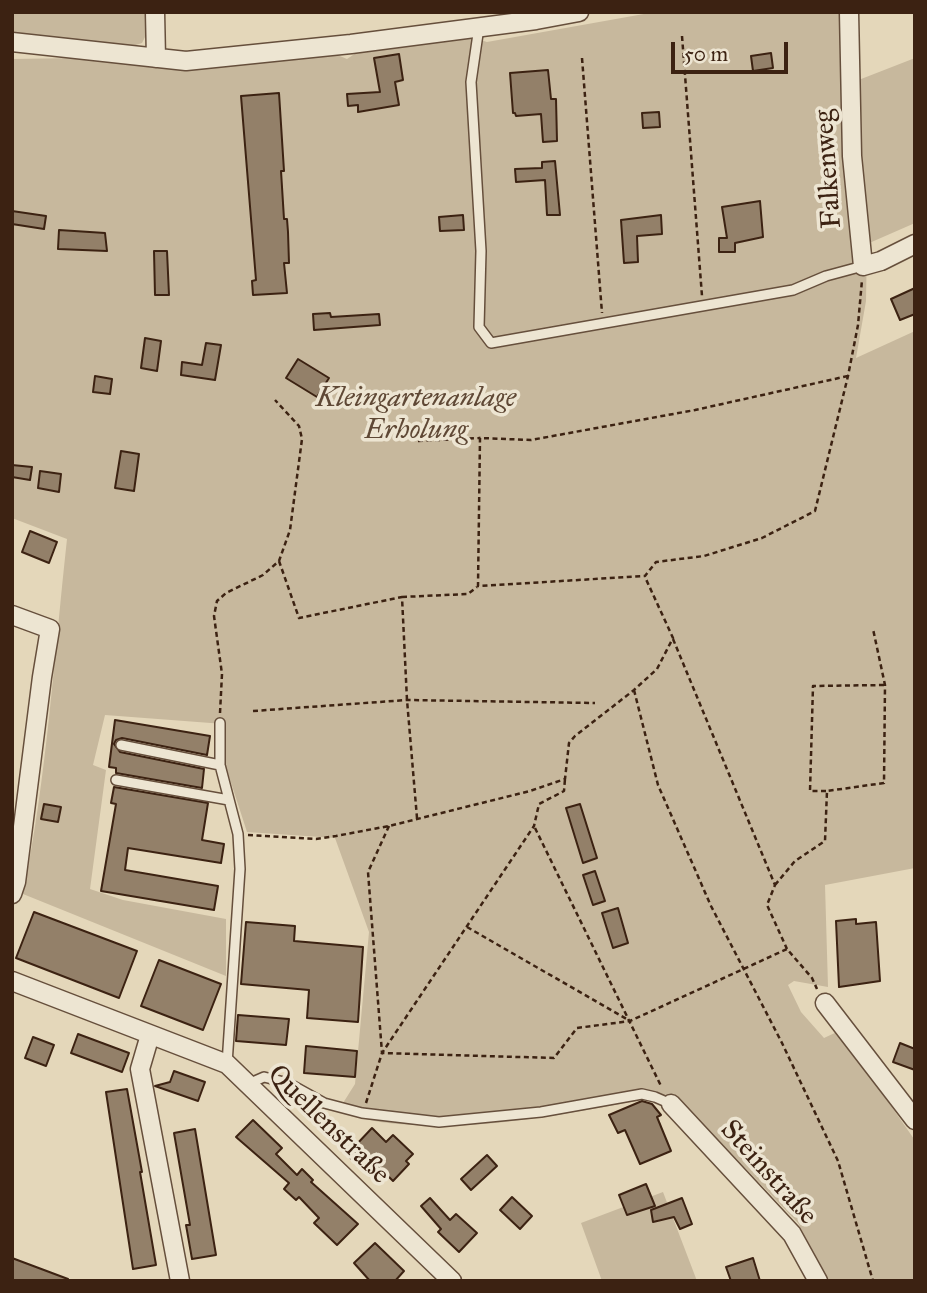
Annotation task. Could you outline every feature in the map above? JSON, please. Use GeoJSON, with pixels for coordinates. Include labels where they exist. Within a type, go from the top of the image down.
{"type":"FeatureCollection","features":[{"type":"Feature","properties":{"kind":"street"},"geometry":{"type":"LineString","coordinates":[[155,12],[156,58]]}},
{"type":"Feature","properties":{"kind":"street"},"geometry":{"type":"LineString","coordinates":[[12,42],[186,61],[479,27],[535,16],[579,12]]}},
{"type":"Feature","properties":{"kind":"street","name":"Falkenweg"},"geometry":{"type":"LineString","coordinates":[[849,12],[852,156],[863,266],[881,261],[915,244]]}},
{"type":"Feature","properties":{"kind":"street"},"geometry":{"type":"LineString","coordinates":[[12,615],[50,629],[20,796],[16,882],[12,894]]}},
{"type":"Feature","properties":{"kind":"street","name":"Quellenstraße"},"geometry":{"type":"LineString","coordinates":[[12,981],[228,1064],[452,1281]]}},
{"type":"Feature","properties":{"kind":"street"},"geometry":{"type":"LineString","coordinates":[[825,1003],[915,1120]]}},
{"type":"Feature","properties":{"kind":"street"},"geometry":{"type":"LineString","coordinates":[[150,1035],[140,1069],[180,1281]]}},
{"type":"Feature","properties":{"kind":"street","name":"Steinstraße"},"geometry":{"type":"LineString","coordinates":[[671,1104],[792,1234],[818,1281]]}},
{"type":"Feature","properties":{"kind":"lane"},"geometry":{"type":"LineString","coordinates":[[479,27],[471,82],[481,251],[479,327],[491,343],[793,290],[826,276],[863,266]]}},
{"type":"Feature","properties":{"kind":"lane"},"geometry":{"type":"LineString","coordinates":[[220,723],[219,765],[238,834],[240,869],[228,1064]]}},
{"type":"Feature","properties":{"kind":"lane"},"geometry":{"type":"LineString","coordinates":[[121,745],[219,765]]}},
{"type":"Feature","properties":{"kind":"lane"},"geometry":{"type":"LineString","coordinates":[[116,780],[229,800]]}},
{"type":"Feature","properties":{"kind":"lane"},"geometry":{"type":"LineString","coordinates":[[247,1084],[264,1077],[288,1083],[324,1102],[362,1113],[439,1122],[541,1112],[642,1094],[671,1104]]}},
{"type":"Feature","properties":{"kind":"path"},"geometry":{"type":"LineString","coordinates":[[682,36],[702,306]]}},
{"type":"Feature","properties":{"kind":"path"},"geometry":{"type":"LineString","coordinates":[[582,58],[603,323]]}},
{"type":"Feature","properties":{"kind":"path"},"geometry":{"type":"LineString","coordinates":[[279,561],[299,618],[402,597],[468,594],[478,586],[645,576],[656,562],[704,556],[762,538],[815,511],[858,326],[863,266]]}},
{"type":"Feature","properties":{"kind":"path"},"geometry":{"type":"LineString","coordinates":[[418,440],[531,440],[695,410],[848,376]]}},
{"type":"Feature","properties":{"kind":"path"},"geometry":{"type":"LineString","coordinates":[[220,723],[222,674],[214,616],[218,601],[226,593],[263,575],[279,561],[290,530],[302,439],[299,426],[275,400]]}},
{"type":"Feature","properties":{"kind":"path"},"geometry":{"type":"LineString","coordinates":[[478,586],[480,438]]}},
{"type":"Feature","properties":{"kind":"path"},"geometry":{"type":"LineString","coordinates":[[645,576],[775,885]]}},
{"type":"Feature","properties":{"kind":"path"},"geometry":{"type":"LineString","coordinates":[[402,597],[416,818]]}},
{"type":"Feature","properties":{"kind":"path"},"geometry":{"type":"LineString","coordinates":[[873,629],[885,685],[884,783],[810,791],[813,686],[885,685]]}},
{"type":"Feature","properties":{"kind":"path"},"geometry":{"type":"LineString","coordinates":[[362,1113],[382,1053],[534,826],[540,804],[564,791],[569,743],[657,669],[673,638]]}},
{"type":"Feature","properties":{"kind":"path"},"geometry":{"type":"LineString","coordinates":[[634,690],[658,785],[711,906],[838,1161],[873,1281]]}},
{"type":"Feature","properties":{"kind":"path"},"geometry":{"type":"LineString","coordinates":[[253,711],[407,700],[595,703]]}},
{"type":"Feature","properties":{"kind":"path"},"geometry":{"type":"LineString","coordinates":[[238,834],[316,839],[388,826],[530,792],[565,779]]}},
{"type":"Feature","properties":{"kind":"path"},"geometry":{"type":"LineString","coordinates":[[825,1003],[812,978],[787,949],[767,905],[775,885],[794,860],[825,841],[827,791]]}},
{"type":"Feature","properties":{"kind":"path"},"geometry":{"type":"LineString","coordinates":[[382,1053],[368,872],[388,826]]}},
{"type":"Feature","properties":{"kind":"path"},"geometry":{"type":"LineString","coordinates":[[534,826],[671,1104]]}},
{"type":"Feature","properties":{"kind":"path"},"geometry":{"type":"LineString","coordinates":[[467,927],[630,1021]]}},
{"type":"Feature","properties":{"kind":"path"},"geometry":{"type":"LineString","coordinates":[[382,1053],[554,1058],[577,1028],[630,1021],[787,949]]}},
{"type":"Feature","properties":{"kind":"green space"},"geometry":{"type":"Polygon","coordinates":[[[12,12],[146,12],[148,31],[142,43],[127,48],[12,33],[12,12]]]}},
{"type":"Feature","properties":{"kind":"green space","name":"Kleingartenanlage Erholung"},"geometry":{"type":"Polygon","coordinates":[[[655,12],[844,12],[856,136],[856,81],[915,58],[915,223],[867,244],[866,301],[856,358],[915,331],[915,868],[825,885],[828,987],[794,981],[788,985],[801,1012],[824,1038],[839,1031],[914,1139],[915,1281],[829,1281],[798,1223],[674,1094],[565,1114],[454,1126],[380,1122],[338,1111],[355,1084],[369,932],[335,838],[247,832],[225,764],[224,724],[105,715],[93,765],[106,770],[90,889],[123,900],[226,919],[226,976],[23,894],[44,761],[67,539],[12,518],[12,59],[335,54],[347,59],[356,53],[458,33],[487,42],[655,12]]]}},
{"type":"Feature","properties":{"kind":"green space"},"geometry":{"type":"Polygon","coordinates":[[[663,1192],[697,1281],[602,1281],[581,1223],[663,1192]]]}},
{"type":"Feature","properties":{"kind":"building"},"geometry":{"type":"Polygon","coordinates":[[[771,53],[773,68],[753,71],[751,56],[771,53]]]}},
{"type":"Feature","properties":{"kind":"building"},"geometry":{"type":"Polygon","coordinates":[[[399,54],[403,80],[395,82],[399,105],[358,112],[358,105],[348,106],[347,94],[380,92],[374,58],[399,54]]]}},
{"type":"Feature","properties":{"kind":"building"},"geometry":{"type":"Polygon","coordinates":[[[548,70],[551,99],[556,99],[557,141],[543,142],[541,114],[516,116],[513,113],[510,73],[548,70]]]}},
{"type":"Feature","properties":{"kind":"building"},"geometry":{"type":"Polygon","coordinates":[[[279,93],[284,219],[287,219],[288,232],[289,263],[284,263],[287,293],[253,295],[252,281],[256,280],[241,96],[279,93]]]}},
{"type":"Feature","properties":{"kind":"building"},"geometry":{"type":"Polygon","coordinates":[[[659,112],[660,127],[643,128],[642,113],[659,112]]]}},
{"type":"Feature","properties":{"kind":"building"},"geometry":{"type":"Polygon","coordinates":[[[555,161],[560,215],[547,215],[545,180],[516,182],[515,169],[542,168],[542,162],[555,161]]]}},
{"type":"Feature","properties":{"kind":"building"},"geometry":{"type":"Polygon","coordinates":[[[760,201],[763,237],[735,243],[735,252],[719,252],[719,238],[727,238],[722,207],[760,201]]]}},
{"type":"Feature","properties":{"kind":"building"},"geometry":{"type":"Polygon","coordinates":[[[12,211],[46,216],[44,229],[12,224],[12,211]]]}},
{"type":"Feature","properties":{"kind":"building"},"geometry":{"type":"Polygon","coordinates":[[[463,215],[464,230],[440,231],[439,217],[463,215]]]}},
{"type":"Feature","properties":{"kind":"building"},"geometry":{"type":"Polygon","coordinates":[[[661,215],[662,234],[637,236],[638,262],[624,263],[621,220],[661,215]]]}},
{"type":"Feature","properties":{"kind":"building"},"geometry":{"type":"Polygon","coordinates":[[[59,230],[105,233],[107,251],[58,249],[59,230]]]}},
{"type":"Feature","properties":{"kind":"building"},"geometry":{"type":"Polygon","coordinates":[[[154,251],[167,251],[169,295],[155,295],[154,251]]]}},
{"type":"Feature","properties":{"kind":"building"},"geometry":{"type":"Polygon","coordinates":[[[915,288],[915,314],[900,320],[891,299],[915,288]]]}},
{"type":"Feature","properties":{"kind":"building"},"geometry":{"type":"Polygon","coordinates":[[[330,313],[331,317],[379,314],[380,325],[314,330],[313,314],[330,313]]]}},
{"type":"Feature","properties":{"kind":"building"},"geometry":{"type":"Polygon","coordinates":[[[145,338],[161,341],[157,371],[141,368],[145,338]]]}},
{"type":"Feature","properties":{"kind":"building"},"geometry":{"type":"Polygon","coordinates":[[[206,343],[221,345],[215,380],[181,375],[182,362],[202,365],[206,343]]]}},
{"type":"Feature","properties":{"kind":"building"},"geometry":{"type":"Polygon","coordinates":[[[298,359],[329,378],[317,397],[286,378],[298,359]]]}},
{"type":"Feature","properties":{"kind":"building"},"geometry":{"type":"Polygon","coordinates":[[[95,376],[112,379],[110,394],[93,392],[95,376]]]}},
{"type":"Feature","properties":{"kind":"building"},"geometry":{"type":"Polygon","coordinates":[[[121,451],[139,454],[134,491],[115,488],[121,451]]]}},
{"type":"Feature","properties":{"kind":"building"},"geometry":{"type":"Polygon","coordinates":[[[12,465],[32,467],[30,480],[12,477],[12,465]]]}},
{"type":"Feature","properties":{"kind":"building"},"geometry":{"type":"Polygon","coordinates":[[[40,471],[61,474],[59,492],[38,488],[40,471]]]}},
{"type":"Feature","properties":{"kind":"building"},"geometry":{"type":"Polygon","coordinates":[[[30,531],[57,542],[49,563],[22,552],[30,531]]]}},
{"type":"Feature","properties":{"kind":"building"},"geometry":{"type":"Polygon","coordinates":[[[115,720],[210,736],[207,755],[122,738],[114,744],[120,752],[204,769],[202,788],[116,773],[116,768],[109,767],[115,720]]]}},
{"type":"Feature","properties":{"kind":"building"},"geometry":{"type":"Polygon","coordinates":[[[114,787],[208,803],[202,840],[224,844],[221,863],[128,848],[125,870],[218,886],[214,910],[101,891],[116,804],[111,803],[114,787]]]}},
{"type":"Feature","properties":{"kind":"building"},"geometry":{"type":"Polygon","coordinates":[[[44,804],[61,807],[58,822],[41,819],[44,804]]]}},
{"type":"Feature","properties":{"kind":"building"},"geometry":{"type":"Polygon","coordinates":[[[580,804],[597,858],[583,863],[566,808],[580,804]]]}},
{"type":"Feature","properties":{"kind":"building"},"geometry":{"type":"Polygon","coordinates":[[[595,871],[605,901],[593,905],[583,875],[595,871]]]}},
{"type":"Feature","properties":{"kind":"building"},"geometry":{"type":"Polygon","coordinates":[[[618,908],[628,943],[613,948],[602,913],[618,908]]]}},
{"type":"Feature","properties":{"kind":"building"},"geometry":{"type":"Polygon","coordinates":[[[34,912],[137,951],[119,998],[16,958],[34,912]]]}},
{"type":"Feature","properties":{"kind":"building"},"geometry":{"type":"Polygon","coordinates":[[[856,919],[856,924],[876,922],[880,981],[839,987],[836,921],[856,919]]]}},
{"type":"Feature","properties":{"kind":"building"},"geometry":{"type":"Polygon","coordinates":[[[246,922],[295,926],[294,941],[363,947],[358,1022],[307,1018],[309,990],[241,984],[246,922]]]}},
{"type":"Feature","properties":{"kind":"building"},"geometry":{"type":"Polygon","coordinates":[[[159,960],[221,984],[203,1030],[141,1006],[159,960]]]}},
{"type":"Feature","properties":{"kind":"building"},"geometry":{"type":"Polygon","coordinates":[[[238,1015],[289,1019],[286,1045],[236,1041],[238,1015]]]}},
{"type":"Feature","properties":{"kind":"building"},"geometry":{"type":"Polygon","coordinates":[[[78,1034],[129,1053],[122,1072],[71,1053],[78,1034]]]}},
{"type":"Feature","properties":{"kind":"building"},"geometry":{"type":"Polygon","coordinates":[[[33,1037],[54,1045],[46,1066],[25,1058],[33,1037]]]}},
{"type":"Feature","properties":{"kind":"building"},"geometry":{"type":"Polygon","coordinates":[[[900,1043],[915,1049],[915,1070],[893,1062],[900,1043]]]}},
{"type":"Feature","properties":{"kind":"building"},"geometry":{"type":"Polygon","coordinates":[[[306,1046],[357,1051],[355,1077],[304,1073],[306,1046]]]}},
{"type":"Feature","properties":{"kind":"building"},"geometry":{"type":"Polygon","coordinates":[[[174,1071],[205,1082],[198,1101],[155,1086],[170,1082],[174,1071]]]}},
{"type":"Feature","properties":{"kind":"building"},"geometry":{"type":"Polygon","coordinates":[[[127,1089],[156,1265],[133,1269],[106,1092],[127,1089]]]}},
{"type":"Feature","properties":{"kind":"building"},"geometry":{"type":"Polygon","coordinates":[[[642,1101],[652,1104],[661,1115],[657,1117],[671,1151],[640,1164],[625,1130],[618,1133],[609,1115],[642,1101]]]}},
{"type":"Feature","properties":{"kind":"building"},"geometry":{"type":"Polygon","coordinates":[[[253,1120],[282,1148],[276,1154],[297,1175],[302,1169],[313,1180],[311,1182],[358,1224],[337,1245],[314,1223],[319,1218],[299,1197],[296,1200],[284,1189],[289,1183],[236,1137],[253,1120]]]}},
{"type":"Feature","properties":{"kind":"building"},"geometry":{"type":"Polygon","coordinates":[[[372,1128],[386,1142],[393,1135],[413,1154],[406,1161],[409,1164],[393,1181],[379,1167],[371,1175],[349,1157],[359,1148],[356,1145],[372,1128]]]}},
{"type":"Feature","properties":{"kind":"building"},"geometry":{"type":"Polygon","coordinates":[[[195,1129],[216,1255],[192,1259],[186,1225],[190,1225],[174,1133],[195,1129]]]}},
{"type":"Feature","properties":{"kind":"building"},"geometry":{"type":"Polygon","coordinates":[[[487,1155],[497,1166],[471,1190],[461,1179],[487,1155]]]}},
{"type":"Feature","properties":{"kind":"building"},"geometry":{"type":"Polygon","coordinates":[[[646,1184],[655,1206],[627,1215],[619,1195],[646,1184]]]}},
{"type":"Feature","properties":{"kind":"building"},"geometry":{"type":"Polygon","coordinates":[[[512,1197],[532,1216],[520,1229],[500,1210],[512,1197]]]}},
{"type":"Feature","properties":{"kind":"building"},"geometry":{"type":"Polygon","coordinates":[[[430,1198],[450,1220],[456,1214],[477,1233],[459,1252],[438,1232],[441,1229],[421,1206],[430,1198]]]}},
{"type":"Feature","properties":{"kind":"building"},"geometry":{"type":"Polygon","coordinates":[[[682,1198],[692,1224],[680,1229],[674,1217],[653,1222],[651,1210],[682,1198]]]}},
{"type":"Feature","properties":{"kind":"building"},"geometry":{"type":"Polygon","coordinates":[[[375,1243],[404,1271],[395,1281],[370,1281],[354,1263],[375,1243]]]}},
{"type":"Feature","properties":{"kind":"building"},"geometry":{"type":"Polygon","coordinates":[[[12,1258],[68,1279],[68,1281],[12,1281],[12,1258]]]}},
{"type":"Feature","properties":{"kind":"building"},"geometry":{"type":"Polygon","coordinates":[[[753,1258],[760,1281],[731,1281],[726,1267],[753,1258]]]}}]}
